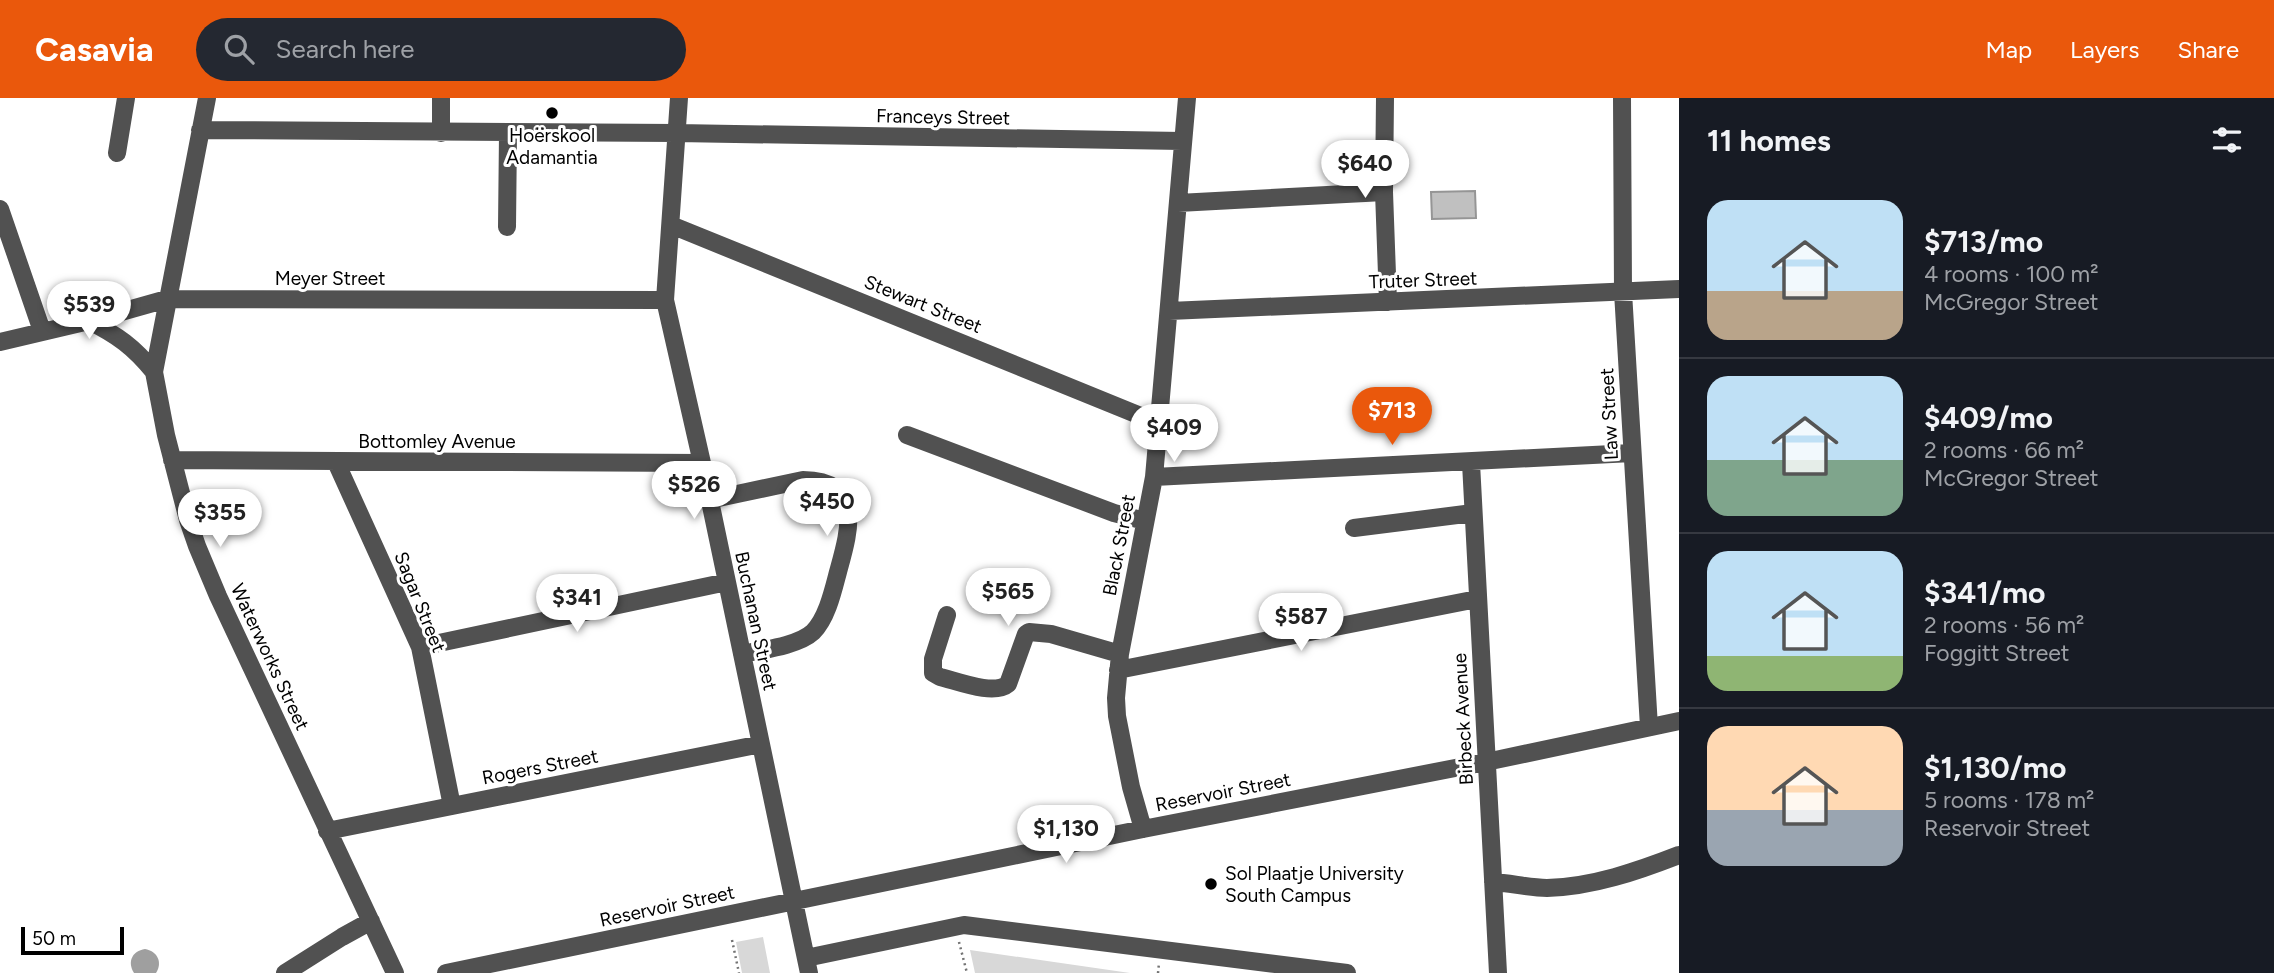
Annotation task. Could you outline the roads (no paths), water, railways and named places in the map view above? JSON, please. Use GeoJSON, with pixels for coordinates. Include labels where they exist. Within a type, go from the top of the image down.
{"type":"FeatureCollection","features":[{"type":"Feature","properties":{"kind":"street"},"geometry":{"type":"LineString","coordinates":[[117,153],[126,98]]}},
{"type":"Feature","properties":{"kind":"street","name":"Waterworks Street"},"geometry":{"type":"LineString","coordinates":[[207,98],[154,372],[172,460],[188,520],[218,596],[394,973]]}},
{"type":"Feature","properties":{"kind":"street"},"geometry":{"type":"LineString","coordinates":[[441,133],[442,98]]}},
{"type":"Feature","properties":{"kind":"street","name":"Buchanan Street"},"geometry":{"type":"LineString","coordinates":[[679,98],[665,300],[808,966]]}},
{"type":"Feature","properties":{"kind":"street","name":"Black Street"},"geometry":{"type":"LineString","coordinates":[[1143,829],[1131,787],[1117,716],[1119,662],[1154,477],[1187,98]]}},
{"type":"Feature","properties":{"kind":"street"},"geometry":{"type":"LineString","coordinates":[[1385,98],[1384,192],[1388,302]]}},
{"type":"Feature","properties":{"kind":"street","name":"Law Street"},"geometry":{"type":"LineString","coordinates":[[1622,98],[1623,292],[1649,727]]}},
{"type":"Feature","properties":{"kind":"street","name":"Franceys Street"},"geometry":{"type":"LineString","coordinates":[[200,130],[677,133],[1182,141]]}},
{"type":"Feature","properties":{"kind":"street"},"geometry":{"type":"LineString","coordinates":[[507,227],[508,133]]}},
{"type":"Feature","properties":{"kind":"street"},"geometry":{"type":"LineString","coordinates":[[1178,203],[1384,192]]}},
{"type":"Feature","properties":{"kind":"street"},"geometry":{"type":"LineString","coordinates":[[0,209],[42,331]]}},
{"type":"Feature","properties":{"kind":"street","name":"Stewart Street"},"geometry":{"type":"LineString","coordinates":[[671,225],[1158,423]]}},
{"type":"Feature","properties":{"kind":"street","name":"Truter Street"},"geometry":{"type":"LineString","coordinates":[[1169,310],[1679,289]]}},
{"type":"Feature","properties":{"kind":"street","name":"Meyer Street"},"geometry":{"type":"LineString","coordinates":[[0,342],[167,299],[665,300]]}},
{"type":"Feature","properties":{"kind":"street"},"geometry":{"type":"LineString","coordinates":[[89,321],[114,333],[154,372]]}},
{"type":"Feature","properties":{"kind":"street"},"geometry":{"type":"LineString","coordinates":[[906,435],[1114,513],[1145,521]]}},
{"type":"Feature","properties":{"kind":"street"},"geometry":{"type":"LineString","coordinates":[[1154,477],[1632,453]]}},
{"type":"Feature","properties":{"kind":"street","name":"Bottomley Avenue"},"geometry":{"type":"LineString","coordinates":[[172,460],[702,463]]}},
{"type":"Feature","properties":{"kind":"street","name":"Sagar Street"},"geometry":{"type":"LineString","coordinates":[[336,462],[420,647],[452,806]]}},
{"type":"Feature","properties":{"kind":"street","name":"Birbeck Avenue"},"geometry":{"type":"LineString","coordinates":[[1471,463],[1498,973]]}},
{"type":"Feature","properties":{"kind":"street"},"geometry":{"type":"LineString","coordinates":[[709,500],[803,480],[815,480],[835,488],[846,503],[850,519],[833,590],[813,631],[802,639],[742,654]]}},
{"type":"Feature","properties":{"kind":"street"},"geometry":{"type":"LineString","coordinates":[[1354,528],[1473,513]]}},
{"type":"Feature","properties":{"kind":"street"},"geometry":{"type":"LineString","coordinates":[[420,647],[727,582]]}},
{"type":"Feature","properties":{"kind":"street"},"geometry":{"type":"LineString","coordinates":[[947,615],[933,659],[933,673],[995,690],[1009,684],[1029,632],[1051,634],[1119,662],[1477,599]]}},
{"type":"Feature","properties":{"kind":"street","name":"Reservoir Street"},"geometry":{"type":"LineString","coordinates":[[446,973],[1679,721]]}},
{"type":"Feature","properties":{"kind":"street","name":"Rogers Street"},"geometry":{"type":"LineString","coordinates":[[327,831],[761,744]]}},
{"type":"Feature","properties":{"kind":"street"},"geometry":{"type":"LineString","coordinates":[[1493,882],[1548,888],[1583,884],[1646,868],[1679,855]]}},
{"type":"Feature","properties":{"kind":"street"},"geometry":{"type":"LineString","coordinates":[[285,973],[372,921]]}},
{"type":"Feature","properties":{"kind":"street"},"geometry":{"type":"LineString","coordinates":[[808,966],[964,925],[1347,973]]}},
{"type":"Feature","properties":{"kind":"place","name":"Hoërskool Adamantia"},"geometry":{"type":"Point","coordinates":[552,113]}},
{"type":"Feature","properties":{"kind":"place","name":"Sol Plaatje University South Campus"},"geometry":{"type":"Point","coordinates":[1211,884]}}]}
